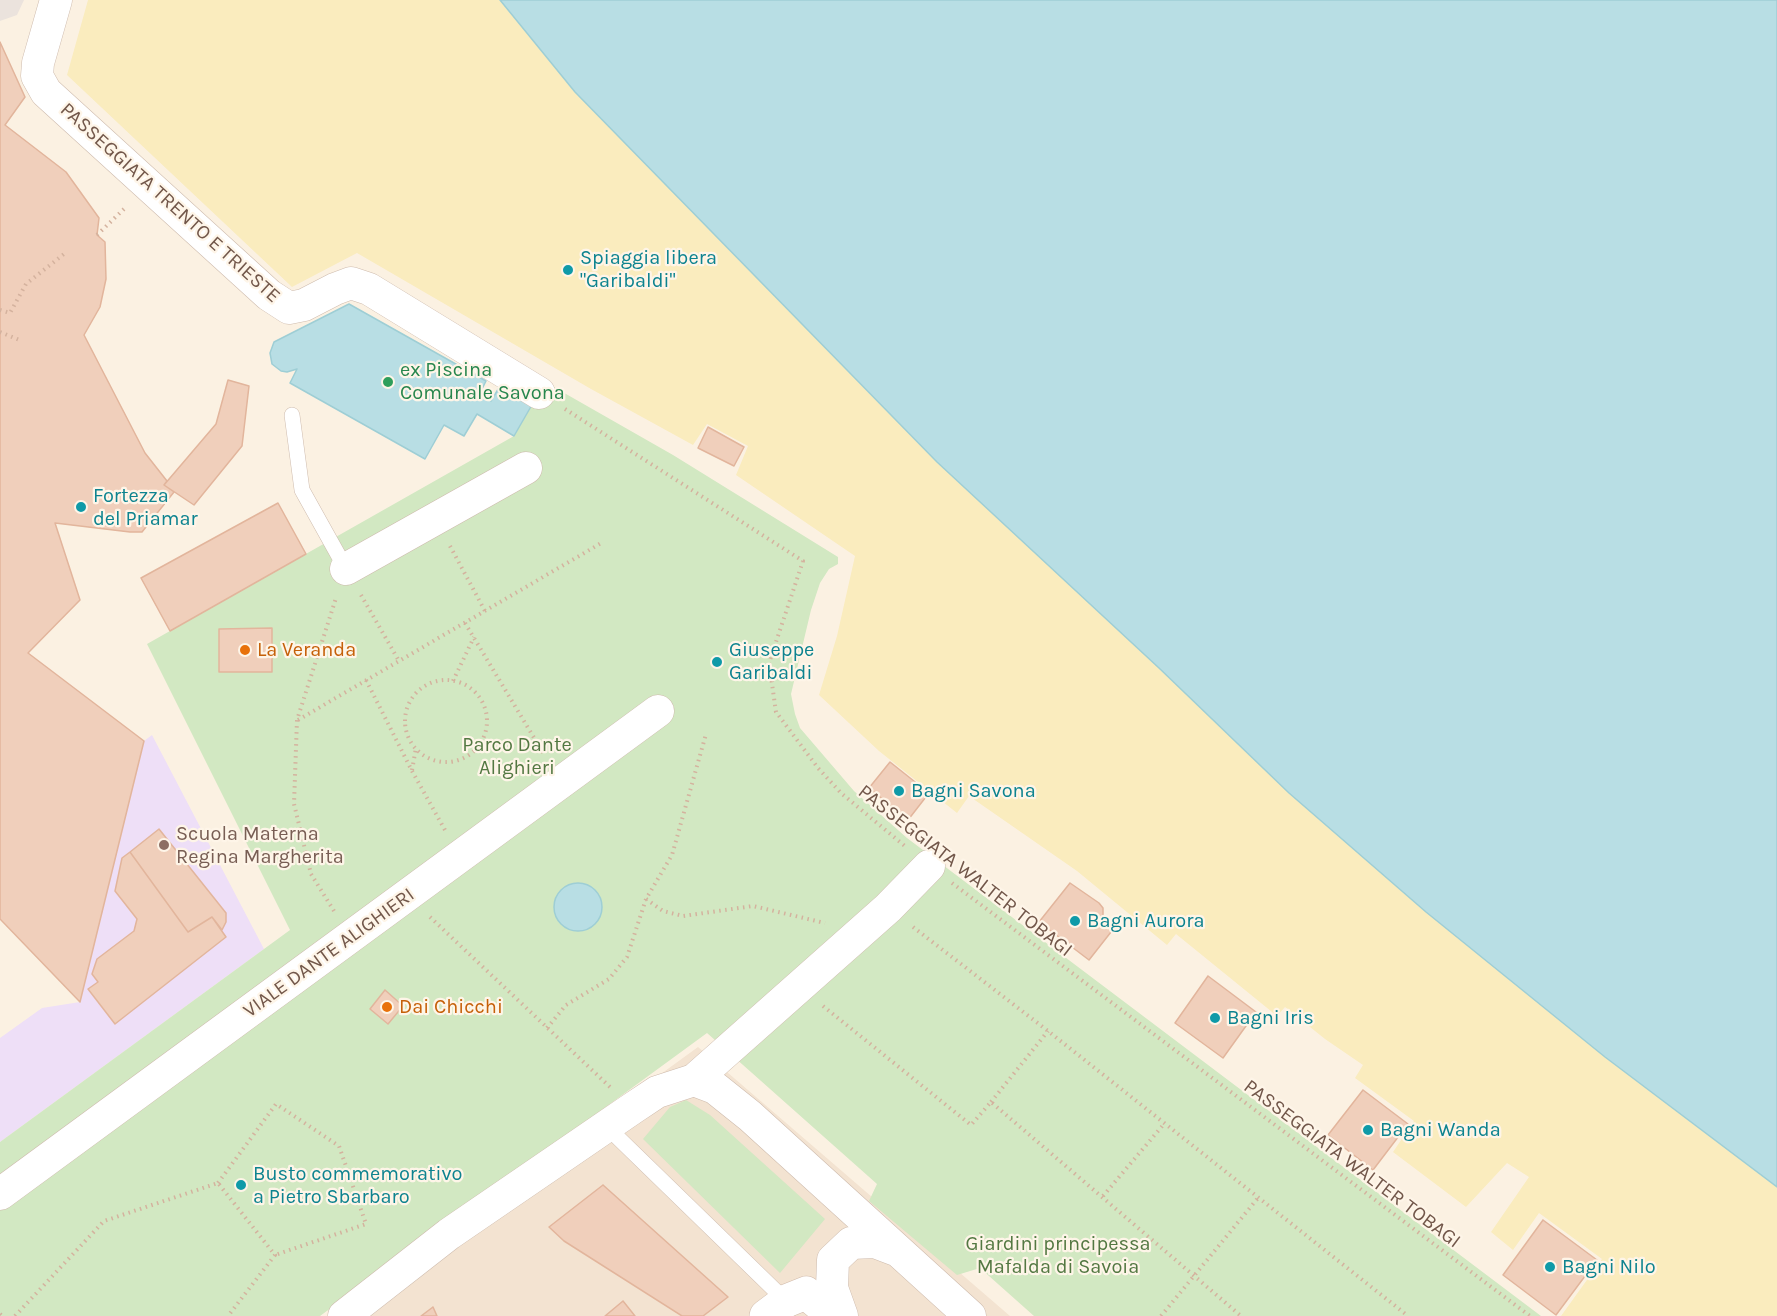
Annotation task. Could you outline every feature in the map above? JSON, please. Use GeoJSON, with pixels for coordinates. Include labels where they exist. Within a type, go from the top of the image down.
{"type":"FeatureCollection","features":[{"type":"Feature","properties":{"kind":"street","name":"PASSEGGIATA TRENTO E TRIESTE"},"geometry":{"type":"LineString","coordinates":[[56,0],[38,63],[37,76],[46,92],[142,191],[269,295],[289,308],[304,305],[351,283],[369,289],[539,393]]}},
{"type":"Feature","properties":{"kind":"street"},"geometry":{"type":"LineString","coordinates":[[346,569],[526,468]]}},
{"type":"Feature","properties":{"kind":"street","name":"VIALE DANTE ALIGHIERI"},"geometry":{"type":"LineString","coordinates":[[0,1194],[658,711]]}},
{"type":"Feature","properties":{"kind":"street"},"geometry":{"type":"LineString","coordinates":[[344,1316],[448,1234],[561,1156],[657,1092],[694,1080],[888,908],[929,866]]}},
{"type":"Feature","properties":{"kind":"street"},"geometry":{"type":"LineString","coordinates":[[694,1080],[715,1088],[750,1116],[970,1316]]}},
{"type":"Feature","properties":{"kind":"street"},"geometry":{"type":"LineString","coordinates":[[842,1316],[832,1288],[833,1260],[851,1243],[875,1242],[896,1250]]}},
{"type":"Feature","properties":{"kind":"street"},"geometry":{"type":"LineString","coordinates":[[786,1304],[834,1316]]}},
{"type":"Feature","properties":{"kind":"lane"},"geometry":{"type":"LineString","coordinates":[[292,415],[302,490],[346,569]]}},
{"type":"Feature","properties":{"kind":"lane"},"geometry":{"type":"LineString","coordinates":[[606,1126],[786,1304]]}},
{"type":"Feature","properties":{"kind":"path"},"geometry":{"type":"LineString","coordinates":[[97,235],[142,191]]}},
{"type":"Feature","properties":{"kind":"path"},"geometry":{"type":"LineString","coordinates":[[0,310],[10,313],[26,284],[64,254]]}},
{"type":"Feature","properties":{"kind":"path"},"geometry":{"type":"LineString","coordinates":[[0,332],[21,341]]}},
{"type":"Feature","properties":{"kind":"path","name":"PASSEGGIATA WALTER TOBAGI"},"geometry":{"type":"LineString","coordinates":[[539,393],[803,561],[768,663],[776,712],[818,768],[841,793],[929,866],[1530,1316]]}},
{"type":"Feature","properties":{"kind":"path"},"geometry":{"type":"LineString","coordinates":[[435,518],[485,611]]}},
{"type":"Feature","properties":{"kind":"path"},"geometry":{"type":"LineString","coordinates":[[297,720],[603,542]]}},
{"type":"Feature","properties":{"kind":"path"},"geometry":{"type":"LineString","coordinates":[[346,569],[399,661]]}},
{"type":"Feature","properties":{"kind":"path"},"geometry":{"type":"LineString","coordinates":[[346,569],[297,720],[294,804],[311,874],[350,937]]}},
{"type":"Feature","properties":{"kind":"path"},"geometry":{"type":"LineString","coordinates":[[465,623],[562,782]]}},
{"type":"Feature","properties":{"kind":"path"},"geometry":{"type":"LineString","coordinates":[[453,681],[474,637]]}},
{"type":"Feature","properties":{"kind":"path"},"geometry":{"type":"LineString","coordinates":[[366,680],[412,771],[460,856]]}},
{"type":"Feature","properties":{"kind":"path"},"geometry":{"type":"LineString","coordinates":[[441,680],[453,681],[467,686],[477,695],[484,707],[487,721],[478,747],[460,759],[440,762],[427,757],[408,738],[405,726],[406,713],[410,701],[418,691],[441,680]]}},
{"type":"Feature","properties":{"kind":"path"},"geometry":{"type":"LineString","coordinates":[[547,1028],[566,1005],[609,979],[627,957],[646,899],[672,855],[706,734]]}},
{"type":"Feature","properties":{"kind":"path"},"geometry":{"type":"LineString","coordinates":[[412,771],[416,748]]}},
{"type":"Feature","properties":{"kind":"path"},"geometry":{"type":"LineString","coordinates":[[407,895],[633,1108]]}},
{"type":"Feature","properties":{"kind":"path"},"geometry":{"type":"LineString","coordinates":[[646,899],[663,910],[683,916],[753,906],[860,932]]}},
{"type":"Feature","properties":{"kind":"path"},"geometry":{"type":"LineString","coordinates":[[888,908],[1048,1031],[1408,1316]]}},
{"type":"Feature","properties":{"kind":"path"},"geometry":{"type":"LineString","coordinates":[[799,987],[971,1125],[1048,1031]]}},
{"type":"Feature","properties":{"kind":"path"},"geometry":{"type":"LineString","coordinates":[[991,1102],[1241,1316]]}},
{"type":"Feature","properties":{"kind":"path"},"geometry":{"type":"LineString","coordinates":[[15,1316],[104,1221],[218,1183],[276,1104],[339,1146],[366,1224],[275,1254],[228,1316]]}},
{"type":"Feature","properties":{"kind":"path"},"geometry":{"type":"LineString","coordinates":[[1103,1196],[1164,1124]]}},
{"type":"Feature","properties":{"kind":"path"},"geometry":{"type":"LineString","coordinates":[[218,1183],[275,1254]]}},
{"type":"Feature","properties":{"kind":"path"},"geometry":{"type":"LineString","coordinates":[[1161,1316],[1258,1198]]}},
{"type":"Feature","properties":{"kind":"shaded area"},"geometry":{"type":"Polygon","coordinates":[[[0,0],[24,0],[17,15],[0,21],[0,0]]]}},
{"type":"Feature","properties":{"kind":"shaded area","name":"Scuola Materna Regina Margherita"},"geometry":{"type":"Polygon","coordinates":[[[152,735],[264,949],[0,1142],[0,1038],[42,1008],[80,1002],[144,741],[152,735]]]}},
{"type":"Feature","properties":{"kind":"shaded area"},"geometry":{"type":"Polygon","coordinates":[[[698,1047],[1010,1316],[328,1316],[698,1047]]]}},
{"type":"Feature","properties":{"kind":"green space","name":"Parco Dante Alighieri"},"geometry":{"type":"Polygon","coordinates":[[[545,382],[673,455],[838,557],[838,564],[829,569],[820,583],[811,610],[791,694],[800,728],[854,791],[907,838],[1541,1316],[1034,1316],[980,1268],[957,1275],[869,1201],[877,1184],[707,1033],[320,1316],[0,1316],[0,1142],[290,930],[147,644],[514,436],[545,382]]]}},
{"type":"Feature","properties":{"kind":"green space"},"geometry":{"type":"Polygon","coordinates":[[[686,1100],[710,1115],[825,1219],[780,1273],[643,1139],[670,1107],[686,1100]]]}},
{"type":"Feature","properties":{"kind":"sand"},"geometry":{"type":"Polygon","coordinates":[[[88,0],[500,0],[575,92],[937,462],[1159,668],[1289,793],[1426,912],[1605,1057],[1777,1187],[1777,1316],[1561,1316],[1602,1259],[1539,1213],[1513,1250],[1491,1232],[1529,1177],[1507,1163],[1466,1207],[1393,1152],[1414,1121],[1355,1078],[1363,1065],[1325,1039],[1285,1007],[1277,1016],[1176,934],[1167,945],[1077,871],[969,796],[957,813],[879,751],[819,695],[837,636],[855,556],[736,475],[748,446],[707,424],[693,445],[591,389],[357,253],[292,287],[67,75],[88,0]]]}},
{"type":"Feature","properties":{"kind":"water"},"geometry":{"type":"Polygon","coordinates":[[[500,0],[1777,0],[1777,1187],[1605,1057],[1426,912],[1289,793],[1159,668],[937,462],[575,92],[500,0]]]}},
{"type":"Feature","properties":{"kind":"water","name":"ex Piscina Comunale Savona"},"geometry":{"type":"Polygon","coordinates":[[[349,304],[486,381],[480,393],[491,401],[500,386],[533,403],[514,436],[477,414],[464,436],[444,425],[425,459],[290,383],[297,369],[281,371],[272,364],[270,353],[274,342],[349,304]]]}},
{"type":"Feature","properties":{"kind":"water"},"geometry":{"type":"Polygon","coordinates":[[[573,883],[583,883],[595,890],[602,902],[602,912],[595,924],[583,931],[573,931],[558,920],[554,912],[554,902],[565,887],[573,883]]]}},
{"type":"Feature","properties":{"kind":"building","name":"Fortezza del Priamar"},"geometry":{"type":"Polygon","coordinates":[[[0,42],[25,97],[5,125],[66,172],[99,218],[97,235],[105,242],[106,279],[100,307],[84,335],[145,453],[167,481],[164,485],[174,492],[142,532],[55,523],[80,600],[28,653],[144,741],[80,1002],[0,919],[0,42]]]}},
{"type":"Feature","properties":{"kind":"building"},"geometry":{"type":"Polygon","coordinates":[[[228,380],[249,386],[242,446],[194,505],[164,485],[216,424],[228,380]]]}},
{"type":"Feature","properties":{"kind":"building"},"geometry":{"type":"Polygon","coordinates":[[[708,427],[744,447],[734,466],[698,448],[708,427]]]}},
{"type":"Feature","properties":{"kind":"building"},"geometry":{"type":"Polygon","coordinates":[[[278,503],[306,554],[170,631],[141,578],[278,503]]]}},
{"type":"Feature","properties":{"kind":"building","name":"La Veranda"},"geometry":{"type":"Polygon","coordinates":[[[272,628],[272,672],[219,672],[219,629],[272,628]]]}},
{"type":"Feature","properties":{"kind":"building","name":"Bagni Savona"},"geometry":{"type":"Polygon","coordinates":[[[890,762],[929,793],[908,820],[869,788],[890,762]]]}},
{"type":"Feature","properties":{"kind":"building"},"geometry":{"type":"Polygon","coordinates":[[[159,829],[226,913],[226,922],[222,930],[212,917],[188,932],[130,852],[159,829]]]}},
{"type":"Feature","properties":{"kind":"building"},"geometry":{"type":"Polygon","coordinates":[[[130,852],[188,932],[212,917],[226,937],[115,1024],[88,989],[98,982],[92,974],[97,959],[134,931],[137,919],[115,891],[122,858],[130,852]]]}},
{"type":"Feature","properties":{"kind":"building","name":"Bagni Aurora"},"geometry":{"type":"Polygon","coordinates":[[[1070,883],[1099,903],[1103,908],[1103,915],[1111,925],[1111,932],[1089,960],[1039,922],[1070,883]]]}},
{"type":"Feature","properties":{"kind":"building","name":"Bagni Iris"},"geometry":{"type":"Polygon","coordinates":[[[1208,976],[1256,1012],[1223,1058],[1175,1023],[1208,976]]]}},
{"type":"Feature","properties":{"kind":"building","name":"Dai Chicchi"},"geometry":{"type":"Polygon","coordinates":[[[385,990],[403,1006],[388,1024],[370,1009],[385,990]]]}},
{"type":"Feature","properties":{"kind":"building","name":"Bagni Wanda"},"geometry":{"type":"Polygon","coordinates":[[[1363,1090],[1408,1124],[1373,1170],[1328,1135],[1363,1090]]]}},
{"type":"Feature","properties":{"kind":"building"},"geometry":{"type":"Polygon","coordinates":[[[603,1185],[728,1297],[703,1316],[682,1316],[564,1241],[549,1227],[603,1185]]]}},
{"type":"Feature","properties":{"kind":"building","name":"Bagni Nilo"},"geometry":{"type":"Polygon","coordinates":[[[1543,1220],[1597,1260],[1556,1315],[1503,1275],[1543,1220]]]}},
{"type":"Feature","properties":{"kind":"building"},"geometry":{"type":"Polygon","coordinates":[[[623,1301],[635,1316],[605,1316],[623,1301]]]}},
{"type":"Feature","properties":{"kind":"building"},"geometry":{"type":"Polygon","coordinates":[[[433,1307],[437,1316],[421,1316],[433,1307]]]}},
{"type":"Feature","properties":{"kind":"place","name":"Spiaggia libera \"Garibaldi\""},"geometry":{"type":"Point","coordinates":[568,270]}},
{"type":"Feature","properties":{"kind":"place","name":"ex Piscina Comunale Savona"},"geometry":{"type":"Point","coordinates":[388,382]}},
{"type":"Feature","properties":{"kind":"place","name":"Fortezza del Priamar"},"geometry":{"type":"Point","coordinates":[81,507]}},
{"type":"Feature","properties":{"kind":"place","name":"La Veranda"},"geometry":{"type":"Point","coordinates":[245,650]}},
{"type":"Feature","properties":{"kind":"place","name":"Giuseppe Garibaldi"},"geometry":{"type":"Point","coordinates":[717,662]}},
{"type":"Feature","properties":{"kind":"place","name":"Bagni Savona"},"geometry":{"type":"Point","coordinates":[899,791]}},
{"type":"Feature","properties":{"kind":"place","name":"Scuola Materna Regina Margherita"},"geometry":{"type":"Point","coordinates":[164,845]}},
{"type":"Feature","properties":{"kind":"place","name":"Bagni Aurora"},"geometry":{"type":"Point","coordinates":[1075,921]}},
{"type":"Feature","properties":{"kind":"place","name":"Dai Chicchi"},"geometry":{"type":"Point","coordinates":[387,1007]}},
{"type":"Feature","properties":{"kind":"place","name":"Bagni Iris"},"geometry":{"type":"Point","coordinates":[1215,1018]}},
{"type":"Feature","properties":{"kind":"place","name":"Bagni Wanda"},"geometry":{"type":"Point","coordinates":[1368,1130]}},
{"type":"Feature","properties":{"kind":"place","name":"Busto commemorativo a Pietro Sbarbaro"},"geometry":{"type":"Point","coordinates":[241,1185]}},
{"type":"Feature","properties":{"kind":"place","name":"Bagni Nilo"},"geometry":{"type":"Point","coordinates":[1550,1267]}},
{"type":"Feature","properties":{"kind":"park label","name":"Giardini principessa Mafalda di Savoia"},"geometry":{"type":"Point","coordinates":[1058,1256]}}]}
